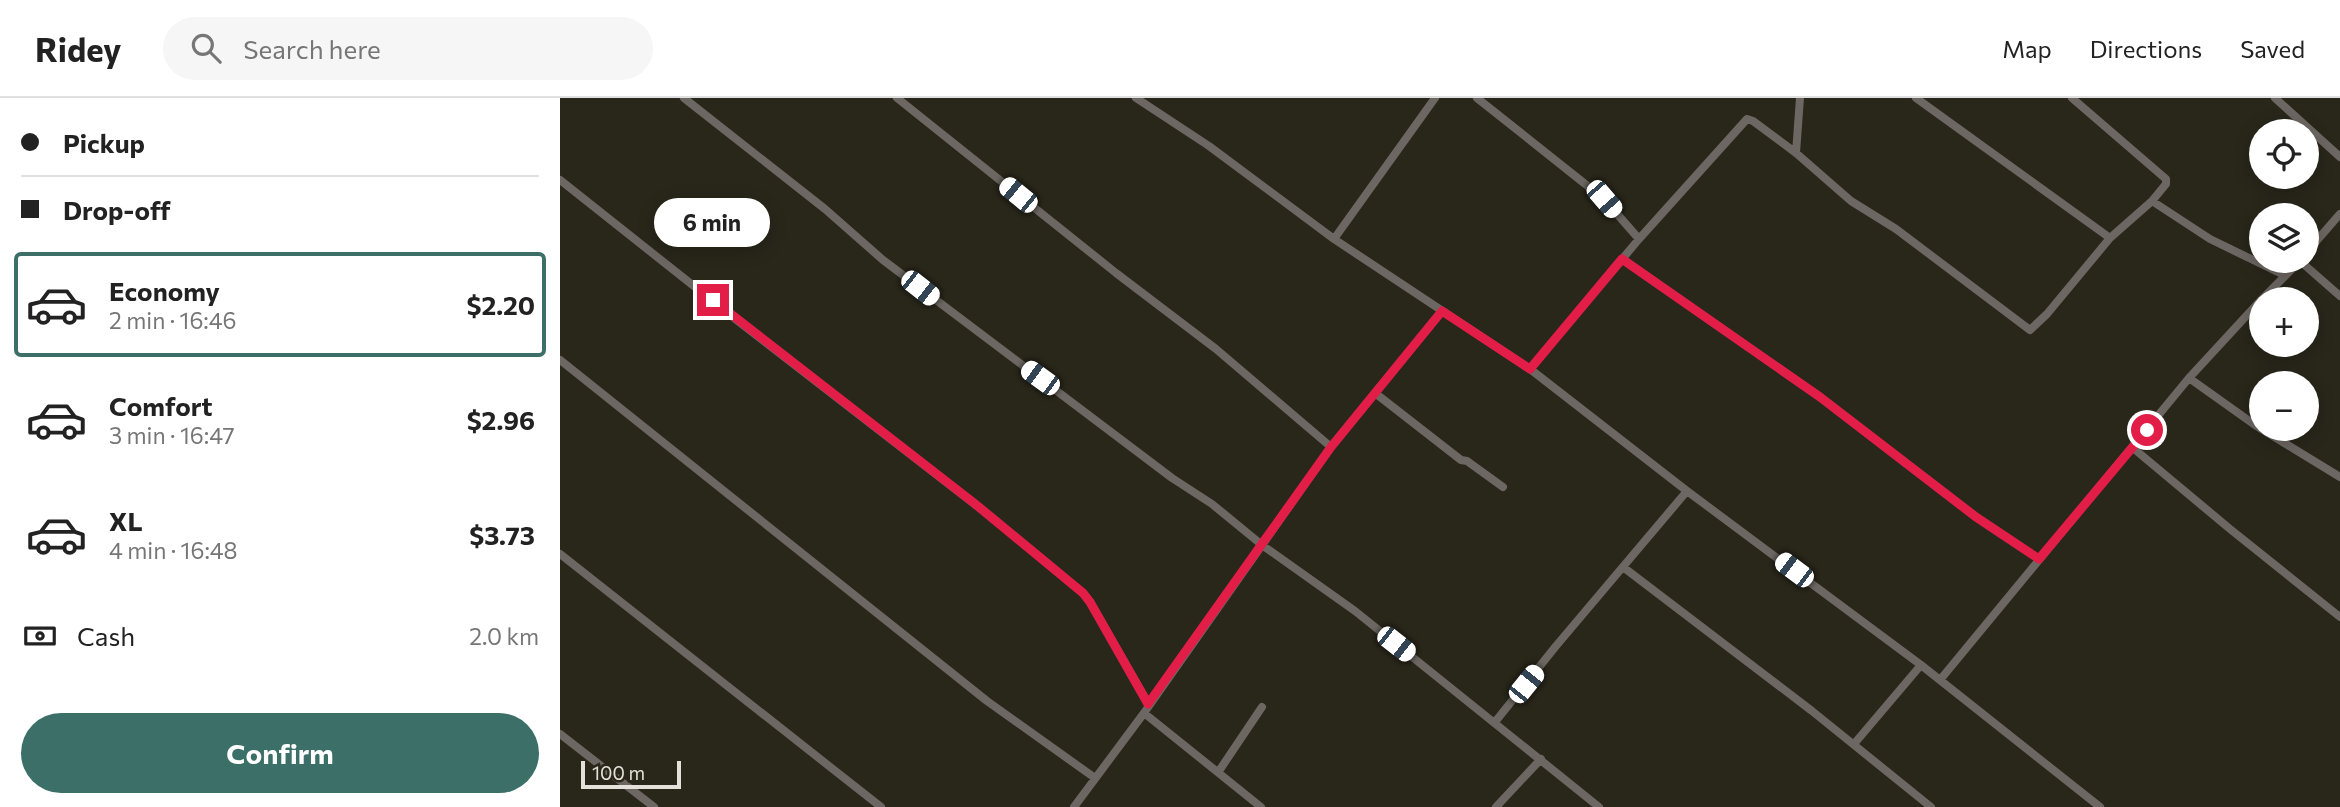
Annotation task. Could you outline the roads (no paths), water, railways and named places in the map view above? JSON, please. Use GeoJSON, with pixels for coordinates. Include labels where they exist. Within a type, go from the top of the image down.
{"type":"FeatureCollection","features":[{"type":"Feature","properties":{"kind":"street"},"geometry":{"type":"LineString","coordinates":[[684,98],[946,309],[1172,478],[1212,504],[1262,545],[1355,611],[1599,807]]}},
{"type":"Feature","properties":{"kind":"street"},"geometry":{"type":"LineString","coordinates":[[897,98],[1116,273],[1216,349],[1331,447]]}},
{"type":"Feature","properties":{"kind":"street"},"geometry":{"type":"LineString","coordinates":[[1136,98],[1209,146],[1334,239],[1530,369],[1687,491],[1921,665],[2100,807]]}},
{"type":"Feature","properties":{"kind":"street"},"geometry":{"type":"LineString","coordinates":[[1334,239],[1435,98]]}},
{"type":"Feature","properties":{"kind":"street"},"geometry":{"type":"LineString","coordinates":[[1477,98],[1604,199],[1639,239]]}},
{"type":"Feature","properties":{"kind":"street"},"geometry":{"type":"LineString","coordinates":[[1796,153],[1800,98]]}},
{"type":"Feature","properties":{"kind":"street"},"geometry":{"type":"LineString","coordinates":[[1916,98],[2110,238]]}},
{"type":"Feature","properties":{"kind":"street"},"geometry":{"type":"LineString","coordinates":[[1530,369],[1639,239],[1747,119],[1796,153],[1851,201],[1896,229],[2030,330],[2047,314],[2110,238],[2152,201],[2166,184],[2166,179],[2072,98]]}},
{"type":"Feature","properties":{"kind":"street"},"geometry":{"type":"LineString","coordinates":[[2275,98],[2340,157]]}},
{"type":"Feature","properties":{"kind":"street"},"geometry":{"type":"LineString","coordinates":[[560,180],[974,503],[1083,593],[1148,704]]}},
{"type":"Feature","properties":{"kind":"street"},"geometry":{"type":"LineString","coordinates":[[2152,201],[2210,239],[2284,275]]}},
{"type":"Feature","properties":{"kind":"street"},"geometry":{"type":"LineString","coordinates":[[2319,238],[2340,214]]}},
{"type":"Feature","properties":{"kind":"street"},"geometry":{"type":"LineString","coordinates":[[1622,259],[1820,397],[1976,517],[2039,559]]}},
{"type":"Feature","properties":{"kind":"street"},"geometry":{"type":"LineString","coordinates":[[2273,287],[2286,273]]}},
{"type":"Feature","properties":{"kind":"street"},"geometry":{"type":"LineString","coordinates":[[2314,273],[2340,296]]}},
{"type":"Feature","properties":{"kind":"street"},"geometry":{"type":"LineString","coordinates":[[1074,807],[1144,713],[1331,447],[1442,311]]}},
{"type":"Feature","properties":{"kind":"street"},"geometry":{"type":"LineString","coordinates":[[1940,680],[2189,377],[2249,313]]}},
{"type":"Feature","properties":{"kind":"street"},"geometry":{"type":"LineString","coordinates":[[560,359],[987,701],[1096,778]]}},
{"type":"Feature","properties":{"kind":"street"},"geometry":{"type":"LineString","coordinates":[[2189,377],[2255,425],[2340,477]]}},
{"type":"Feature","properties":{"kind":"street"},"geometry":{"type":"LineString","coordinates":[[1375,393],[1461,460],[1467,461],[1503,487]]}},
{"type":"Feature","properties":{"kind":"street"},"geometry":{"type":"LineString","coordinates":[[2133,448],[2340,617]]}},
{"type":"Feature","properties":{"kind":"street"},"geometry":{"type":"LineString","coordinates":[[1495,722],[1687,491]]}},
{"type":"Feature","properties":{"kind":"street"},"geometry":{"type":"LineString","coordinates":[[560,554],[881,807]]}},
{"type":"Feature","properties":{"kind":"street"},"geometry":{"type":"LineString","coordinates":[[1623,567],[1854,744],[1931,807]]}},
{"type":"Feature","properties":{"kind":"street"},"geometry":{"type":"LineString","coordinates":[[1854,744],[1921,665]]}},
{"type":"Feature","properties":{"kind":"street"},"geometry":{"type":"LineString","coordinates":[[1219,771],[1262,707]]}},
{"type":"Feature","properties":{"kind":"street"},"geometry":{"type":"LineString","coordinates":[[1144,713],[1261,807]]}},
{"type":"Feature","properties":{"kind":"street"},"geometry":{"type":"LineString","coordinates":[[560,734],[654,807]]}},
{"type":"Feature","properties":{"kind":"street"},"geometry":{"type":"LineString","coordinates":[[1496,807],[1541,759]]}}]}
